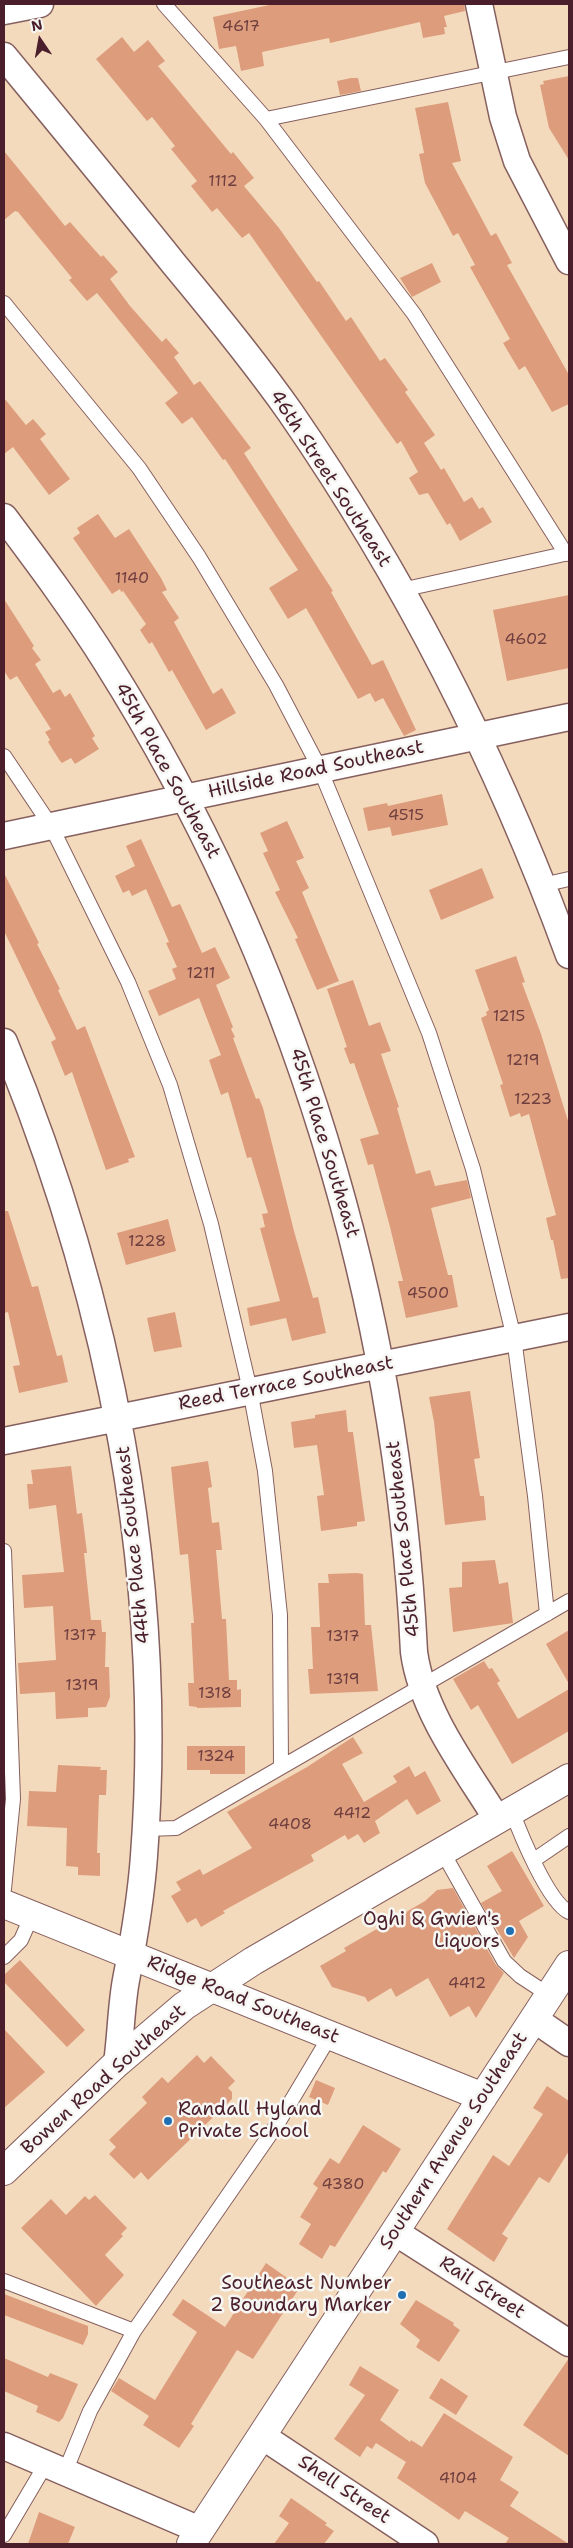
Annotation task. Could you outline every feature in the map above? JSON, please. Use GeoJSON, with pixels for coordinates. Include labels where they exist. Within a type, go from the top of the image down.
{"type":"FeatureCollection","features":[{"type":"Feature","properties":{"kind":"main road","name":"Bowen Road Southeast"},"geometry":{"type":"LineString","coordinates":[[4,2171],[117,2063],[184,2006],[253,1961],[504,1815],[567,1785]]}},
{"type":"Feature","properties":{"kind":"main road","name":"Ridge Road Southeast"},"geometry":{"type":"LineString","coordinates":[[4,1904],[483,2097]]}},
{"type":"Feature","properties":{"kind":"main road","name":"Southern Avenue Southeast"},"geometry":{"type":"LineString","coordinates":[[196,2537],[569,1964]]}},
{"type":"Feature","properties":{"kind":"street"},"geometry":{"type":"LineString","coordinates":[[4,11],[40,4]]}},
{"type":"Feature","properties":{"kind":"street"},"geometry":{"type":"LineString","coordinates":[[479,4],[503,117],[517,161],[569,261]]}},
{"type":"Feature","properties":{"kind":"street","name":"46th Street Southeast"},"geometry":{"type":"LineString","coordinates":[[4,56],[265,378],[339,486],[400,590],[477,736],[542,885],[569,955]]}},
{"type":"Feature","properties":{"kind":"street","name":"45th Place Southeast"},"geometry":{"type":"LineString","coordinates":[[4,517],[66,601],[106,661],[184,798],[236,902],[299,1060],[346,1210],[382,1365],[401,1484],[414,1652],[422,1686],[431,1708],[504,1815]]}},
{"type":"Feature","properties":{"kind":"street","name":"Hillside Road Southeast"},"geometry":{"type":"LineString","coordinates":[[4,836],[569,716]]}},
{"type":"Feature","properties":{"kind":"street","name":"44th Place Southeast"},"geometry":{"type":"LineString","coordinates":[[4,1042],[40,1132],[71,1226],[98,1324],[118,1418],[135,1526],[147,1687],[146,1830],[141,1898],[126,1981],[117,2063]]}},
{"type":"Feature","properties":{"kind":"street","name":"Reed Terrace Southeast"},"geometry":{"type":"LineString","coordinates":[[4,1441],[569,1327]]}},
{"type":"Feature","properties":{"kind":"street"},"geometry":{"type":"LineString","coordinates":[[534,2019],[569,2043]]}},
{"type":"Feature","properties":{"kind":"street","name":"Rail Street"},"geometry":{"type":"LineString","coordinates":[[395,2232],[569,2343]]}},
{"type":"Feature","properties":{"kind":"street","name":"Shell Street"},"geometry":{"type":"LineString","coordinates":[[262,2436],[425,2544]]}},
{"type":"Feature","properties":{"kind":"street"},"geometry":{"type":"LineString","coordinates":[[4,2446],[56,2468],[196,2537]]}},
{"type":"Feature","properties":{"kind":"lane"},"geometry":{"type":"LineString","coordinates":[[164,4],[266,118],[414,314],[568,554],[400,590]]}},
{"type":"Feature","properties":{"kind":"lane"},"geometry":{"type":"LineString","coordinates":[[266,118],[569,57]]}},
{"type":"Feature","properties":{"kind":"lane"},"geometry":{"type":"LineString","coordinates":[[4,303],[139,468],[199,557],[276,684],[320,769],[429,1033],[473,1169],[514,1338],[535,1496],[547,1614]]}},
{"type":"Feature","properties":{"kind":"lane"},"geometry":{"type":"LineString","coordinates":[[4,756],[50,826],[128,982],[170,1085],[211,1224],[250,1390],[265,1471],[280,1615],[281,1767]]}},
{"type":"Feature","properties":{"kind":"lane"},"geometry":{"type":"LineString","coordinates":[[542,885],[569,879]]}},
{"type":"Feature","properties":{"kind":"lane"},"geometry":{"type":"LineString","coordinates":[[4,1551],[13,1799],[4,1889]]}},
{"type":"Feature","properties":{"kind":"lane"},"geometry":{"type":"LineString","coordinates":[[146,1830],[176,1828],[569,1601]]}},
{"type":"Feature","properties":{"kind":"lane"},"geometry":{"type":"LineString","coordinates":[[504,1815],[521,1835],[550,1891],[565,1910],[569,1912]]}},
{"type":"Feature","properties":{"kind":"lane"},"geometry":{"type":"LineString","coordinates":[[534,1860],[569,1836]]}},
{"type":"Feature","properties":{"kind":"lane"},"geometry":{"type":"LineString","coordinates":[[442,1851],[504,1961],[520,1976],[549,1995]]}},
{"type":"Feature","properties":{"kind":"lane"},"geometry":{"type":"LineString","coordinates":[[4,1957],[21,1940],[32,1915]]}},
{"type":"Feature","properties":{"kind":"lane"},"geometry":{"type":"LineString","coordinates":[[4,2535],[56,2468],[134,2331],[278,2123],[330,2036]]}},
{"type":"Feature","properties":{"kind":"lane"},"geometry":{"type":"LineString","coordinates":[[4,2281],[134,2331]]}},
{"type":"Feature","properties":{"kind":"building"},"geometry":{"type":"Polygon","coordinates":[[[274,4],[464,4],[465,11],[444,16],[447,27],[444,27],[445,34],[423,38],[420,22],[330,43],[329,38],[262,52],[264,66],[241,71],[236,46],[219,49],[213,17],[274,4]]]}},
{"type":"Feature","properties":{"kind":"building"},"geometry":{"type":"Polygon","coordinates":[[[122,37],[134,52],[148,40],[165,61],[158,66],[231,154],[233,152],[254,178],[244,186],[279,228],[346,321],[351,317],[380,361],[385,358],[408,390],[405,392],[435,435],[424,443],[441,470],[444,468],[464,502],[472,497],[479,509],[483,507],[492,522],[460,541],[450,523],[447,525],[428,493],[419,495],[409,478],[418,472],[401,441],[397,444],[249,233],[242,238],[217,208],[212,212],[191,186],[197,181],[171,149],[175,146],[152,117],[147,121],[96,59],[122,37]]]}},
{"type":"Feature","properties":{"kind":"building"},"geometry":{"type":"Polygon","coordinates":[[[569,76],[569,160],[549,128],[540,85],[544,84],[543,81],[569,76]]]}},
{"type":"Feature","properties":{"kind":"building"},"geometry":{"type":"Polygon","coordinates":[[[358,78],[361,91],[340,95],[337,81],[358,78]]]}},
{"type":"Feature","properties":{"kind":"building"},"geometry":{"type":"Polygon","coordinates":[[[448,102],[461,161],[452,163],[491,236],[496,233],[512,263],[507,265],[569,375],[569,404],[552,412],[525,366],[519,370],[503,343],[510,339],[470,267],[475,265],[458,233],[453,236],[425,183],[419,154],[424,153],[415,108],[448,102]]]}},
{"type":"Feature","properties":{"kind":"building"},"geometry":{"type":"Polygon","coordinates":[[[4,151],[65,226],[70,222],[101,257],[103,255],[118,272],[110,279],[130,306],[162,342],[166,338],[179,353],[174,357],[194,385],[200,381],[251,448],[244,453],[333,591],[331,592],[372,665],[383,660],[416,730],[404,736],[383,698],[375,702],[370,693],[358,699],[306,608],[288,619],[269,588],[298,570],[225,459],[223,460],[192,417],[182,424],[165,403],[178,393],[97,293],[87,301],[69,280],[72,278],[18,212],[15,211],[4,220],[4,151]]]}},
{"type":"Feature","properties":{"kind":"building"},"geometry":{"type":"Polygon","coordinates":[[[432,263],[441,282],[412,297],[400,278],[432,263]]]}},
{"type":"Feature","properties":{"kind":"building"},"geometry":{"type":"Polygon","coordinates":[[[4,398],[26,425],[33,419],[46,434],[40,439],[70,479],[49,495],[13,447],[4,454],[4,398]]]}},
{"type":"Feature","properties":{"kind":"building"},"geometry":{"type":"Polygon","coordinates":[[[98,514],[115,538],[129,529],[161,578],[167,590],[162,592],[179,618],[174,622],[213,694],[222,688],[236,713],[206,730],[172,670],[169,672],[152,642],[149,644],[140,630],[146,624],[123,591],[121,592],[120,589],[112,594],[73,538],[80,533],[77,528],[98,514]]]}},
{"type":"Feature","properties":{"kind":"building"},"geometry":{"type":"Polygon","coordinates":[[[569,595],[569,668],[507,681],[493,610],[569,595]]]}},
{"type":"Feature","properties":{"kind":"building"},"geometry":{"type":"Polygon","coordinates":[[[4,599],[34,646],[32,648],[41,660],[35,664],[53,693],[60,689],[65,697],[70,693],[95,736],[92,738],[99,749],[75,764],[71,758],[62,763],[60,761],[48,742],[50,740],[45,732],[51,729],[17,676],[10,680],[4,671],[4,599]]]}},
{"type":"Feature","properties":{"kind":"building"},"geometry":{"type":"Polygon","coordinates":[[[442,794],[448,825],[392,836],[390,827],[368,831],[363,808],[387,803],[388,806],[442,794]]]}},
{"type":"Feature","properties":{"kind":"building"},"geometry":{"type":"Polygon","coordinates":[[[287,821],[304,858],[296,861],[309,888],[302,892],[339,981],[317,990],[295,939],[298,938],[275,892],[280,890],[263,853],[268,851],[260,833],[287,821]]]}},
{"type":"Feature","properties":{"kind":"building"},"geometry":{"type":"Polygon","coordinates":[[[141,839],[172,907],[180,904],[202,953],[215,947],[230,978],[216,985],[233,1027],[231,1029],[235,1037],[233,1038],[256,1099],[259,1098],[263,1108],[294,1231],[313,1298],[318,1297],[326,1333],[292,1341],[286,1318],[250,1326],[247,1308],[280,1301],[260,1228],[265,1227],[262,1214],[268,1213],[251,1157],[247,1158],[228,1092],[221,1095],[209,1060],[221,1055],[199,998],[159,1016],[148,991],[176,979],[172,969],[177,967],[166,943],[169,942],[146,889],[132,896],[129,890],[123,893],[115,876],[135,866],[126,846],[141,839]]]}},
{"type":"Feature","properties":{"kind":"building"},"geometry":{"type":"Polygon","coordinates":[[[482,868],[494,898],[441,920],[429,890],[482,868]]]}},
{"type":"Feature","properties":{"kind":"building"},"geometry":{"type":"Polygon","coordinates":[[[4,873],[39,943],[37,944],[60,989],[58,990],[77,1030],[85,1026],[135,1157],[128,1159],[129,1162],[106,1170],[72,1072],[65,1076],[51,1042],[56,1039],[4,931],[4,873]]]}},
{"type":"Feature","properties":{"kind":"building"},"geometry":{"type":"Polygon","coordinates":[[[516,956],[525,982],[522,983],[541,1034],[569,1124],[569,1278],[561,1279],[553,1240],[551,1240],[546,1218],[556,1215],[529,1114],[521,1117],[520,1113],[510,1117],[500,1085],[503,1084],[481,1018],[487,1015],[486,1012],[489,1010],[475,970],[516,956]]]}},
{"type":"Feature","properties":{"kind":"building"},"geometry":{"type":"Polygon","coordinates":[[[353,980],[369,1026],[380,1022],[391,1051],[381,1054],[399,1107],[397,1108],[416,1174],[430,1170],[435,1186],[467,1180],[471,1198],[431,1208],[448,1275],[452,1275],[458,1307],[406,1318],[398,1281],[403,1281],[390,1227],[373,1164],[368,1165],[360,1139],[379,1134],[354,1063],[350,1064],[344,1048],[347,1047],[327,989],[353,980]]]}},
{"type":"Feature","properties":{"kind":"building"},"geometry":{"type":"Polygon","coordinates":[[[4,1211],[8,1211],[32,1287],[38,1286],[57,1356],[62,1355],[68,1382],[19,1393],[13,1366],[20,1365],[8,1312],[4,1313],[4,1211]]]}},
{"type":"Feature","properties":{"kind":"building"},"geometry":{"type":"Polygon","coordinates":[[[168,1219],[176,1251],[126,1265],[117,1233],[168,1219]]]}},
{"type":"Feature","properties":{"kind":"building"},"geometry":{"type":"Polygon","coordinates":[[[175,1312],[182,1347],[154,1352],[147,1318],[175,1312]]]}},
{"type":"Feature","properties":{"kind":"building"},"geometry":{"type":"Polygon","coordinates":[[[470,1391],[480,1458],[474,1459],[480,1496],[484,1496],[486,1520],[445,1525],[434,1422],[429,1397],[470,1391]]]}},
{"type":"Feature","properties":{"kind":"building"},"geometry":{"type":"Polygon","coordinates":[[[346,1410],[348,1432],[353,1432],[365,1521],[357,1522],[357,1526],[321,1531],[317,1496],[324,1495],[317,1445],[294,1448],[291,1422],[315,1418],[315,1415],[346,1410]]]}},
{"type":"Feature","properties":{"kind":"building"},"geometry":{"type":"Polygon","coordinates":[[[208,1461],[212,1487],[208,1488],[212,1523],[219,1522],[222,1550],[216,1550],[222,1619],[226,1619],[229,1680],[237,1680],[237,1690],[241,1689],[241,1707],[197,1708],[189,1706],[188,1683],[194,1683],[191,1623],[194,1623],[188,1554],[180,1555],[171,1467],[208,1461]]]}},
{"type":"Feature","properties":{"kind":"building"},"geometry":{"type":"Polygon","coordinates":[[[71,1466],[77,1514],[82,1513],[87,1553],[84,1553],[91,1620],[101,1620],[102,1632],[106,1632],[105,1667],[109,1667],[110,1697],[106,1707],[88,1708],[88,1717],[56,1719],[55,1692],[20,1694],[18,1663],[56,1660],[53,1606],[24,1608],[22,1575],[64,1572],[56,1505],[29,1509],[27,1484],[33,1484],[31,1470],[71,1466]]]}},
{"type":"Feature","properties":{"kind":"building"},"geometry":{"type":"Polygon","coordinates":[[[495,1560],[499,1584],[508,1582],[513,1623],[453,1632],[449,1588],[462,1587],[462,1562],[495,1560]]]}},
{"type":"Feature","properties":{"kind":"building"},"geometry":{"type":"Polygon","coordinates":[[[328,1574],[363,1574],[365,1625],[371,1625],[378,1691],[310,1694],[308,1669],[313,1669],[311,1627],[320,1627],[318,1583],[329,1583],[328,1574]]]}},
{"type":"Feature","properties":{"kind":"building"},"geometry":{"type":"Polygon","coordinates":[[[569,1630],[569,1684],[546,1644],[569,1630]]]}},
{"type":"Feature","properties":{"kind":"building"},"geometry":{"type":"Polygon","coordinates":[[[484,1661],[489,1669],[492,1668],[500,1681],[497,1683],[518,1719],[569,1689],[569,1731],[512,1764],[478,1705],[471,1710],[453,1679],[484,1661]]]}},
{"type":"Feature","properties":{"kind":"building"},"geometry":{"type":"Polygon","coordinates":[[[353,1737],[363,1753],[342,1764],[364,1802],[397,1782],[393,1776],[409,1766],[415,1777],[425,1771],[441,1801],[417,1815],[407,1799],[375,1821],[380,1833],[364,1843],[358,1834],[348,1840],[345,1835],[311,1855],[314,1861],[223,1911],[225,1913],[201,1927],[196,1918],[187,1923],[171,1896],[181,1890],[176,1882],[200,1869],[203,1875],[252,1848],[227,1812],[307,1767],[353,1737]]]}},
{"type":"Feature","properties":{"kind":"building"},"geometry":{"type":"Polygon","coordinates":[[[187,1746],[245,1746],[245,1774],[210,1774],[210,1770],[187,1770],[187,1746]]]}},
{"type":"Feature","properties":{"kind":"building"},"geometry":{"type":"Polygon","coordinates":[[[58,1765],[101,1767],[100,1770],[107,1770],[106,1795],[99,1795],[97,1853],[100,1853],[100,1876],[78,1875],[78,1867],[66,1866],[67,1828],[27,1826],[29,1791],[56,1792],[58,1765]]]}},
{"type":"Feature","properties":{"kind":"building"},"geometry":{"type":"Polygon","coordinates":[[[512,1851],[544,1906],[519,1921],[528,1937],[514,1958],[481,1903],[502,1891],[487,1866],[512,1851]]]}},
{"type":"Feature","properties":{"kind":"building"},"geometry":{"type":"Polygon","coordinates":[[[453,1888],[496,1965],[504,1973],[476,2018],[469,2006],[450,2017],[428,1978],[396,1997],[391,1988],[368,2002],[365,1997],[332,1987],[320,1966],[346,1951],[344,1948],[425,1901],[437,1890],[453,1888]]]}},
{"type":"Feature","properties":{"kind":"building"},"geometry":{"type":"Polygon","coordinates":[[[20,1960],[85,2030],[67,2047],[4,1982],[4,1975],[20,1960]]]}},
{"type":"Feature","properties":{"kind":"building"},"geometry":{"type":"Polygon","coordinates":[[[4,2029],[45,2072],[4,2108],[4,2029]]]}},
{"type":"Feature","properties":{"kind":"building","name":"Randall Hyland Private School"},"geometry":{"type":"Polygon","coordinates":[[[197,2055],[204,2063],[211,2056],[235,2081],[228,2088],[232,2092],[232,2099],[148,2180],[141,2172],[134,2179],[109,2154],[116,2147],[109,2140],[147,2103],[142,2097],[162,2077],[168,2083],[197,2055]]]}},
{"type":"Feature","properties":{"kind":"building"},"geometry":{"type":"Polygon","coordinates":[[[316,2080],[335,2088],[328,2105],[309,2097],[316,2080]]]}},
{"type":"Feature","properties":{"kind":"building"},"geometry":{"type":"Polygon","coordinates":[[[547,2086],[569,2101],[569,2151],[549,2183],[539,2177],[502,2234],[508,2238],[494,2262],[447,2229],[493,2155],[509,2166],[543,2114],[533,2108],[547,2086]]]}},
{"type":"Feature","properties":{"kind":"building"},"geometry":{"type":"Polygon","coordinates":[[[363,2125],[401,2149],[386,2173],[383,2171],[335,2247],[330,2245],[322,2259],[299,2244],[311,2224],[300,2217],[318,2188],[313,2184],[330,2158],[339,2164],[363,2125]]]}},
{"type":"Feature","properties":{"kind":"building"},"geometry":{"type":"Polygon","coordinates":[[[95,2195],[127,2228],[121,2234],[123,2236],[105,2255],[124,2275],[96,2306],[21,2228],[51,2199],[66,2215],[85,2196],[89,2200],[95,2195]]]}},
{"type":"Feature","properties":{"kind":"building"},"geometry":{"type":"Polygon","coordinates":[[[266,2263],[300,2287],[253,2359],[237,2350],[191,2424],[194,2426],[179,2448],[143,2425],[149,2416],[111,2391],[119,2378],[155,2400],[197,2332],[172,2315],[183,2299],[225,2327],[266,2263]]]}},
{"type":"Feature","properties":{"kind":"building"},"geometry":{"type":"Polygon","coordinates":[[[4,2294],[88,2326],[88,2334],[83,2345],[4,2315],[4,2294]]]}},
{"type":"Feature","properties":{"kind":"building"},"geometry":{"type":"Polygon","coordinates":[[[416,2300],[454,2323],[453,2325],[460,2330],[439,2362],[416,2347],[420,2340],[400,2324],[416,2300]]]}},
{"type":"Feature","properties":{"kind":"building"},"geometry":{"type":"Polygon","coordinates":[[[4,2358],[48,2377],[50,2373],[78,2384],[63,2418],[59,2422],[36,2412],[38,2406],[4,2391],[4,2358]]]}},
{"type":"Feature","properties":{"kind":"building"},"geometry":{"type":"Polygon","coordinates":[[[569,2358],[569,2456],[523,2425],[569,2358]]]}},
{"type":"Feature","properties":{"kind":"building"},"geometry":{"type":"Polygon","coordinates":[[[360,2366],[399,2390],[380,2420],[410,2442],[411,2440],[422,2447],[444,2413],[513,2457],[500,2480],[519,2492],[510,2506],[569,2544],[505,2544],[509,2538],[465,2511],[459,2520],[397,2478],[406,2462],[376,2443],[372,2449],[367,2446],[360,2457],[334,2439],[365,2395],[349,2385],[360,2366]]]}},
{"type":"Feature","properties":{"kind":"building"},"geometry":{"type":"Polygon","coordinates":[[[441,2378],[468,2396],[456,2415],[429,2398],[441,2378]]]}},
{"type":"Feature","properties":{"kind":"building"},"geometry":{"type":"Polygon","coordinates":[[[291,2498],[327,2523],[325,2525],[334,2531],[324,2544],[274,2544],[289,2523],[279,2516],[291,2498]]]}},
{"type":"Feature","properties":{"kind":"building"},"geometry":{"type":"Polygon","coordinates":[[[39,2512],[75,2527],[68,2544],[28,2544],[39,2512]]]}},
{"type":"Feature","properties":{"kind":"place","name":"Oghi & Gwien's Liquors"},"geometry":{"type":"Point","coordinates":[510,1931]}},
{"type":"Feature","properties":{"kind":"place","name":"Randall Hyland Private School"},"geometry":{"type":"Point","coordinates":[168,2121]}},
{"type":"Feature","properties":{"kind":"place","name":"Southeast Number 2 Boundary Marker"},"geometry":{"type":"Point","coordinates":[402,2295]}}]}
